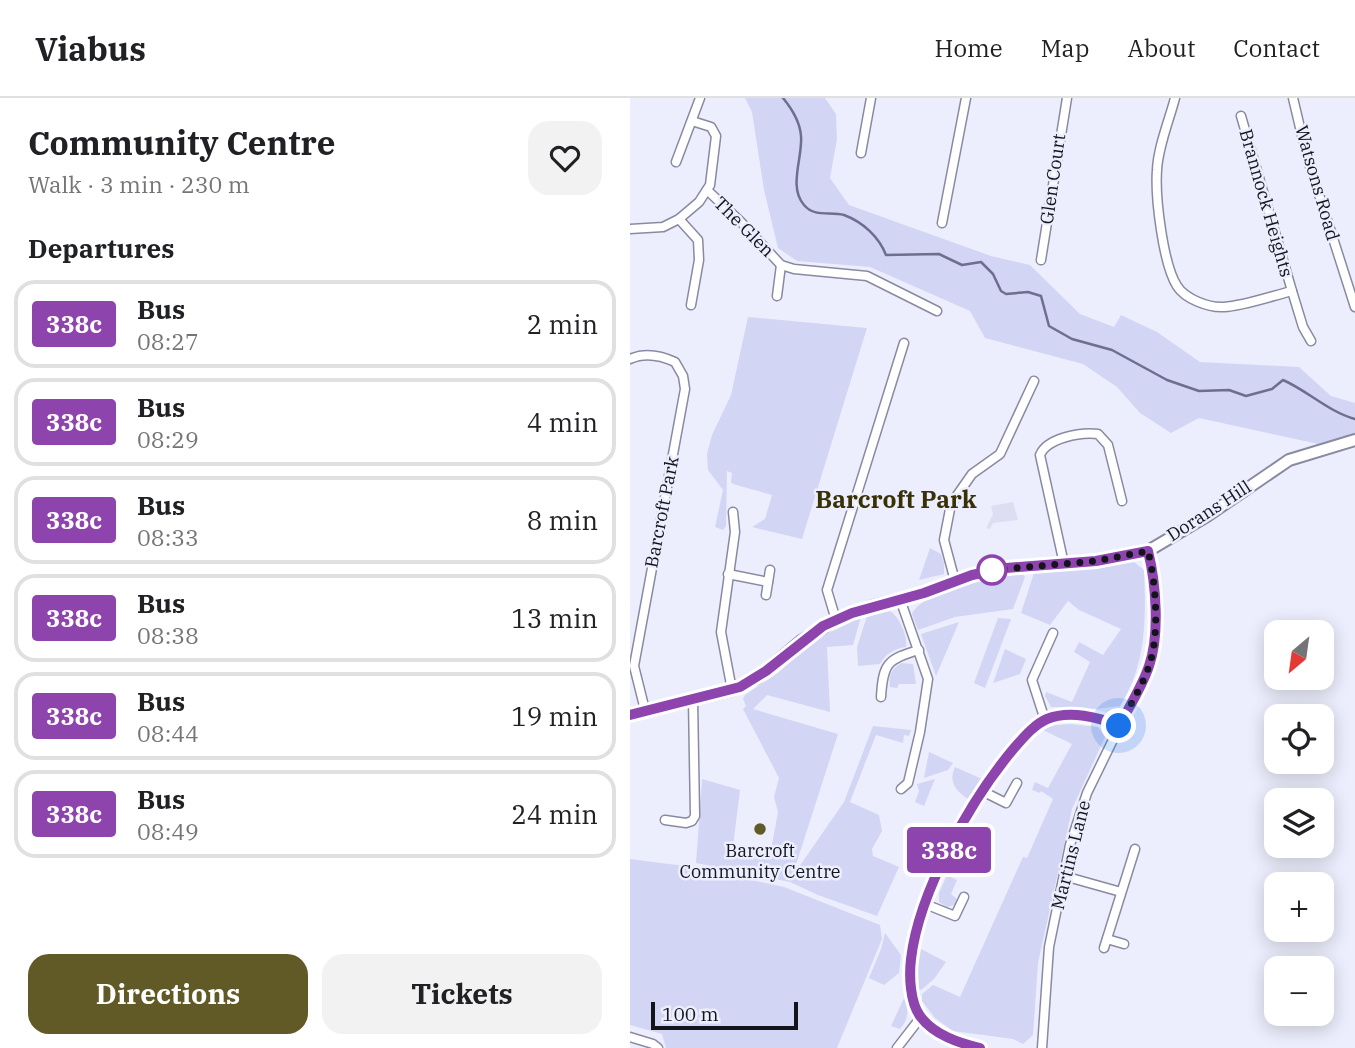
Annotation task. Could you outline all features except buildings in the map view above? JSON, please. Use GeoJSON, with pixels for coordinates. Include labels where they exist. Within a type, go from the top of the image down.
{"type":"FeatureCollection","features":[{"type":"Feature","properties":{"kind":"street"},"geometry":{"type":"LineString","coordinates":[[676,162],[700,98]]}},
{"type":"Feature","properties":{"kind":"street"},"geometry":{"type":"LineString","coordinates":[[861,153],[871,98]]}},
{"type":"Feature","properties":{"kind":"street"},"geometry":{"type":"LineString","coordinates":[[942,223],[966,98]]}},
{"type":"Feature","properties":{"kind":"street","name":"Glen Court"},"geometry":{"type":"LineString","coordinates":[[1041,260],[1067,98]]}},
{"type":"Feature","properties":{"kind":"street","name":"Brannock Heights"},"geometry":{"type":"LineString","coordinates":[[1175,98],[1157,168],[1157,199],[1169,264],[1177,287],[1208,305],[1224,307],[1292,291]]}},
{"type":"Feature","properties":{"kind":"street","name":"Watsons Road"},"geometry":{"type":"LineString","coordinates":[[1293,98],[1307,157],[1355,307]]}},
{"type":"Feature","properties":{"kind":"street","name":"Brannock Heights"},"geometry":{"type":"LineString","coordinates":[[1241,116],[1303,327],[1311,341]]}},
{"type":"Feature","properties":{"kind":"street","name":"The Glen"},"geometry":{"type":"LineString","coordinates":[[630,229],[663,227],[679,219],[699,202],[707,190],[716,136],[711,127],[692,121]]}},
{"type":"Feature","properties":{"kind":"street","name":"The Glen"},"geometry":{"type":"LineString","coordinates":[[707,190],[782,265],[794,269],[867,276],[937,311]]}},
{"type":"Feature","properties":{"kind":"street"},"geometry":{"type":"LineString","coordinates":[[679,219],[698,240],[699,260],[691,304]]}},
{"type":"Feature","properties":{"kind":"street","name":"The Glen"},"geometry":{"type":"LineString","coordinates":[[776,296],[782,265]]}},
{"type":"Feature","properties":{"kind":"street"},"geometry":{"type":"LineString","coordinates":[[836,620],[827,590],[904,343]]}},
{"type":"Feature","properties":{"kind":"street","name":"Barcroft Park"},"geometry":{"type":"LineString","coordinates":[[630,359],[639,355],[653,355],[675,362],[685,389],[634,666],[645,710]]}},
{"type":"Feature","properties":{"kind":"street"},"geometry":{"type":"LineString","coordinates":[[955,581],[944,540],[951,504],[972,474],[1000,454],[1034,381]]}},
{"type":"Feature","properties":{"kind":"street"},"geometry":{"type":"LineString","coordinates":[[1064,564],[1040,456],[1043,447],[1090,433],[1098,434],[1108,445],[1122,501]]}},
{"type":"Feature","properties":{"kind":"street","name":"Dorans Hill"},"geometry":{"type":"LineString","coordinates":[[630,715],[732,690],[757,678],[801,641],[836,620],[955,581],[1006,568],[1064,564],[1148,551],[1207,516],[1289,460],[1307,452],[1355,440]]}},
{"type":"Feature","properties":{"kind":"street"},"geometry":{"type":"LineString","coordinates":[[732,690],[720,632],[735,532],[733,512]]}},
{"type":"Feature","properties":{"kind":"street","name":"Martins Lane"},"geometry":{"type":"LineString","coordinates":[[1042,1048],[1048,954],[1070,845],[1087,793],[1150,664],[1155,619],[1148,551]]}},
{"type":"Feature","properties":{"kind":"street"},"geometry":{"type":"LineString","coordinates":[[766,595],[770,570]]}},
{"type":"Feature","properties":{"kind":"street"},"geometry":{"type":"LineString","coordinates":[[728,574],[768,582]]}},
{"type":"Feature","properties":{"kind":"street"},"geometry":{"type":"LineString","coordinates":[[900,599],[928,679],[920,732],[908,783],[901,789]]}},
{"type":"Feature","properties":{"kind":"street"},"geometry":{"type":"LineString","coordinates":[[1045,720],[1032,680],[1053,633]]}},
{"type":"Feature","properties":{"kind":"street"},"geometry":{"type":"LineString","coordinates":[[881,697],[886,665],[897,656],[919,650]]}},
{"type":"Feature","properties":{"kind":"street"},"geometry":{"type":"LineString","coordinates":[[665,820],[686,823],[692,821],[695,816],[693,699]]}},
{"type":"Feature","properties":{"kind":"street"},"geometry":{"type":"LineString","coordinates":[[980,1048],[951,1039],[921,1017],[912,991],[911,959],[925,904],[946,856],[982,791],[1025,736],[1045,720],[1066,715],[1093,717],[1119,726]]}},
{"type":"Feature","properties":{"kind":"street"},"geometry":{"type":"LineString","coordinates":[[982,791],[1006,803],[1017,783]]}},
{"type":"Feature","properties":{"kind":"street"},"geometry":{"type":"LineString","coordinates":[[1124,944],[1105,944],[1135,849]]}},
{"type":"Feature","properties":{"kind":"street"},"geometry":{"type":"LineString","coordinates":[[1064,876],[1121,892]]}},
{"type":"Feature","properties":{"kind":"street"},"geometry":{"type":"LineString","coordinates":[[925,904],[955,916],[964,897]]}},
{"type":"Feature","properties":{"kind":"street"},"geometry":{"type":"LineString","coordinates":[[897,1048],[921,1017]]}},
{"type":"Feature","properties":{"kind":"street"},"geometry":{"type":"LineString","coordinates":[[630,1037],[659,1048]]}},
{"type":"Feature","properties":{"kind":"shaded area"},"geometry":{"type":"Polygon","coordinates":[[[745,98],[825,98],[836,114],[837,139],[830,178],[849,205],[991,256],[1030,265],[1080,314],[1114,327],[1121,315],[1157,332],[1200,362],[1299,367],[1331,396],[1355,403],[1355,435],[1318,444],[1199,418],[1171,433],[1140,413],[1117,387],[1083,364],[985,338],[970,311],[870,267],[797,261],[778,248],[764,190],[752,112],[745,98]]]}},
{"type":"Feature","properties":{"kind":"shaded area"},"geometry":{"type":"Polygon","coordinates":[[[748,317],[867,328],[802,539],[752,527],[765,519],[772,495],[733,484],[732,473],[727,471],[726,526],[723,530],[715,527],[723,490],[708,470],[707,454],[712,435],[731,395],[748,317]]]}},
{"type":"Feature","properties":{"kind":"shaded area"},"geometry":{"type":"Polygon","coordinates":[[[1013,502],[1018,520],[993,523],[990,529],[986,528],[993,514],[991,506],[1013,502]]]}},
{"type":"Feature","properties":{"kind":"shaded area"},"geometry":{"type":"Polygon","coordinates":[[[930,548],[941,554],[944,574],[919,580],[930,548]]]}},
{"type":"Feature","properties":{"kind":"shaded area"},"geometry":{"type":"Polygon","coordinates":[[[1134,562],[1144,570],[1143,640],[1135,674],[1120,706],[1097,709],[1051,707],[1045,696],[1046,692],[1072,702],[1090,662],[1074,652],[1079,642],[1103,655],[1121,629],[1079,610],[1068,601],[1050,625],[1021,613],[1034,573],[1097,569],[1134,562]]]}},
{"type":"Feature","properties":{"kind":"shaded area"},"geometry":{"type":"Polygon","coordinates":[[[1023,574],[1025,577],[1013,609],[955,617],[918,630],[912,614],[930,598],[962,586],[1023,574]]]}},
{"type":"Feature","properties":{"kind":"shaded area"},"geometry":{"type":"Polygon","coordinates":[[[890,611],[902,627],[906,647],[891,652],[880,664],[858,666],[857,647],[867,616],[890,611]]]}},
{"type":"Feature","properties":{"kind":"shaded area"},"geometry":{"type":"Polygon","coordinates":[[[861,617],[853,645],[827,647],[830,712],[767,695],[753,709],[838,734],[792,877],[844,802],[873,726],[911,730],[909,736],[904,735],[903,743],[876,735],[850,802],[879,815],[882,831],[872,849],[873,856],[899,867],[877,916],[790,882],[696,863],[702,779],[740,790],[733,846],[769,852],[771,850],[778,812],[774,797],[779,778],[743,709],[746,706],[743,699],[778,673],[813,641],[861,617]]]}},
{"type":"Feature","properties":{"kind":"shaded area"},"geometry":{"type":"Polygon","coordinates":[[[998,618],[1011,619],[985,688],[974,683],[998,618]]]}},
{"type":"Feature","properties":{"kind":"shaded area"},"geometry":{"type":"Polygon","coordinates":[[[959,622],[936,676],[921,634],[959,622]]]}},
{"type":"Feature","properties":{"kind":"shaded area"},"geometry":{"type":"Polygon","coordinates":[[[1005,649],[1026,659],[1020,674],[993,683],[1005,649]]]}},
{"type":"Feature","properties":{"kind":"shaded area"},"geometry":{"type":"Polygon","coordinates":[[[902,663],[913,664],[916,684],[890,687],[892,672],[902,663]]]}},
{"type":"Feature","properties":{"kind":"shaded area"},"geometry":{"type":"Polygon","coordinates":[[[1055,725],[1098,727],[1105,737],[1072,809],[1038,963],[1033,1035],[1023,1044],[1013,1039],[953,1031],[935,1018],[922,1001],[922,994],[933,985],[960,997],[1023,857],[1027,858],[1053,799],[1041,791],[1032,790],[1035,782],[1048,788],[1072,744],[1043,730],[1055,725]]]}},
{"type":"Feature","properties":{"kind":"shaded area"},"geometry":{"type":"Polygon","coordinates":[[[929,752],[953,763],[948,770],[924,778],[929,752]]]}},
{"type":"Feature","properties":{"kind":"shaded area"},"geometry":{"type":"Polygon","coordinates":[[[955,767],[982,779],[968,799],[954,786],[952,777],[955,767]]]}},
{"type":"Feature","properties":{"kind":"shaded area"},"geometry":{"type":"Polygon","coordinates":[[[935,779],[924,806],[915,802],[919,791],[917,784],[935,779]]]}},
{"type":"Feature","properties":{"kind":"shaded area"},"geometry":{"type":"Polygon","coordinates":[[[630,859],[692,867],[784,887],[880,925],[882,939],[837,1048],[666,1048],[662,1034],[630,1025],[630,859]]]}},
{"type":"Feature","properties":{"kind":"shaded area"},"geometry":{"type":"Polygon","coordinates":[[[947,875],[957,880],[951,894],[958,900],[947,907],[939,902],[939,893],[947,875]]]}},
{"type":"Feature","properties":{"kind":"shaded area"},"geometry":{"type":"Polygon","coordinates":[[[885,933],[901,955],[899,973],[884,985],[869,978],[885,933]]]}},
{"type":"Feature","properties":{"kind":"shaded area"},"geometry":{"type":"Polygon","coordinates":[[[921,949],[946,962],[934,979],[921,990],[918,969],[921,949]]]}},
{"type":"Feature","properties":{"kind":"shaded area"},"geometry":{"type":"Polygon","coordinates":[[[904,998],[907,1014],[900,1029],[891,1026],[904,998]]]}},
{"type":"Feature","properties":{"kind":"waterway"},"geometry":{"type":"LineString","coordinates":[[783,98],[795,116],[800,131],[797,181],[799,198],[808,209],[818,213],[844,215],[858,222],[875,236],[886,255],[939,254],[962,265],[981,262],[1006,294],[1028,292],[1041,296],[1049,326],[1072,339],[1112,350],[1167,380],[1199,391],[1229,390],[1246,396],[1272,389],[1283,380],[1336,412],[1355,419]]}},
{"type":"Feature","properties":{"kind":"bus line","name":"338c"},"geometry":{"type":"LineString","coordinates":[[630,715],[740,687],[757,678],[823,626],[873,606],[924,593],[993,570],[1096,561],[1148,551],[1155,619],[1153,646],[1143,681],[1119,726],[1093,717],[1066,715],[1045,720],[1025,736],[992,776],[974,805],[946,856],[925,904],[911,959],[912,991],[916,1008],[921,1017],[943,1034],[960,1043],[980,1048]]}},
{"type":"Feature","properties":{"kind":"place","name":"Barcroft Community Centre"},"geometry":{"type":"Point","coordinates":[760,829]}},
{"type":"Feature","properties":{"kind":"district","name":"Barcroft Park"},"geometry":{"type":"Point","coordinates":[896,500]}},
{"type":"Feature","properties":{"kind":"route"},"geometry":{"type":"LineString","coordinates":[[992,570],[1096,561],[1148,551],[1155,619],[1153,646],[1143,681],[1119,726]]}}]}
